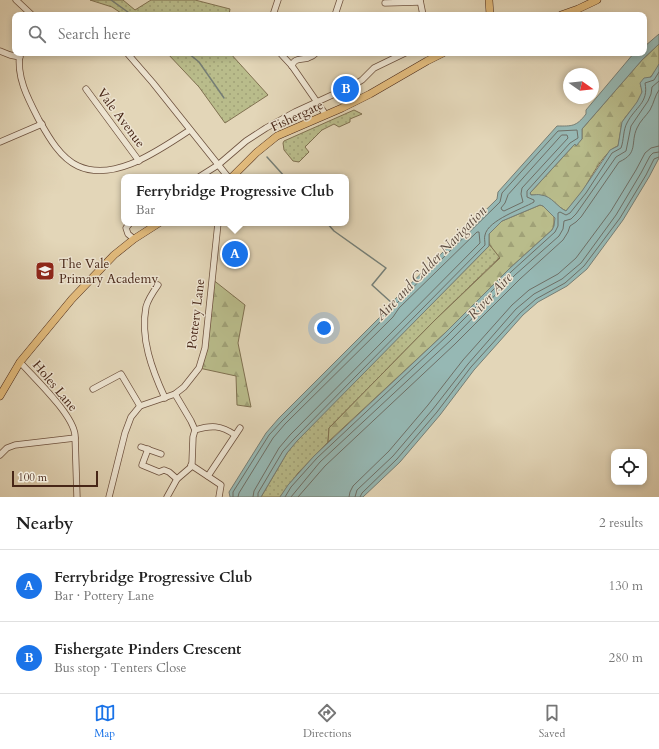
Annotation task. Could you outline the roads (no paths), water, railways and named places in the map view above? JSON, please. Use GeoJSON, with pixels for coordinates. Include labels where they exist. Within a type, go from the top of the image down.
{"type":"FeatureCollection","features":[{"type":"Feature","properties":{"kind":"main road"},"geometry":{"type":"LineString","coordinates":[[489,0],[490,12]]}},
{"type":"Feature","properties":{"kind":"main road"},"geometry":{"type":"LineString","coordinates":[[570,12],[597,0]]}},
{"type":"Feature","properties":{"kind":"main road","name":"Fishergate"},"geometry":{"type":"LineString","coordinates":[[235,174],[256,153],[277,136],[374,92],[431,56]]}},
{"type":"Feature","properties":{"kind":"main road"},"geometry":{"type":"LineString","coordinates":[[0,396],[2,386],[72,299],[114,255],[134,239],[154,226]]}},
{"type":"Feature","properties":{"kind":"street"},"geometry":{"type":"LineString","coordinates":[[16,0],[29,12]]}},
{"type":"Feature","properties":{"kind":"street"},"geometry":{"type":"LineString","coordinates":[[274,12],[278,0]]}},
{"type":"Feature","properties":{"kind":"street"},"geometry":{"type":"LineString","coordinates":[[336,12],[340,0]]}},
{"type":"Feature","properties":{"kind":"street"},"geometry":{"type":"LineString","coordinates":[[385,3],[420,1],[422,12]]}},
{"type":"Feature","properties":{"kind":"street"},"geometry":{"type":"LineString","coordinates":[[0,51],[12,53]]}},
{"type":"Feature","properties":{"kind":"street"},"geometry":{"type":"LineString","coordinates":[[20,56],[21,76],[26,95],[54,144],[66,158],[77,166],[89,170],[103,171],[116,169],[139,161],[190,130]]}},
{"type":"Feature","properties":{"kind":"street"},"geometry":{"type":"LineString","coordinates":[[130,56],[226,174]]}},
{"type":"Feature","properties":{"kind":"street"},"geometry":{"type":"LineString","coordinates":[[283,56],[292,66],[326,115]]}},
{"type":"Feature","properties":{"kind":"street"},"geometry":{"type":"LineString","coordinates":[[289,56],[301,59]]}},
{"type":"Feature","properties":{"kind":"street"},"geometry":{"type":"LineString","coordinates":[[292,66],[296,60],[311,56]]}},
{"type":"Feature","properties":{"kind":"street","name":"Fishergate"},"geometry":{"type":"LineString","coordinates":[[204,174],[218,165],[246,141],[266,128],[317,101],[354,86],[374,68],[399,56]]}},
{"type":"Feature","properties":{"kind":"street","name":"Vale Avenue"},"geometry":{"type":"LineString","coordinates":[[86,89],[139,161]]}},
{"type":"Feature","properties":{"kind":"street"},"geometry":{"type":"LineString","coordinates":[[0,142],[42,124]]}},
{"type":"Feature","properties":{"kind":"street"},"geometry":{"type":"LineString","coordinates":[[128,226],[126,228],[128,234],[134,239]]}},
{"type":"Feature","properties":{"kind":"street","name":"Pottery Lane"},"geometry":{"type":"LineString","coordinates":[[140,406],[175,394],[184,387],[199,368],[205,348],[218,226]]}},
{"type":"Feature","properties":{"kind":"street"},"geometry":{"type":"LineString","coordinates":[[158,285],[146,307],[145,321],[150,361],[165,398]]}},
{"type":"Feature","properties":{"kind":"street","name":"Holes Lane"},"geometry":{"type":"LineString","coordinates":[[20,362],[64,411],[73,427],[75,438],[76,497]]}},
{"type":"Feature","properties":{"kind":"street"},"geometry":{"type":"LineString","coordinates":[[93,389],[121,374],[140,406],[131,417],[125,433],[109,497]]}},
{"type":"Feature","properties":{"kind":"street"},"geometry":{"type":"LineString","coordinates":[[167,497],[177,479],[192,465],[193,438],[195,430],[192,421],[175,394]]}},
{"type":"Feature","properties":{"kind":"street"},"geometry":{"type":"LineString","coordinates":[[195,430],[218,427],[227,429],[235,436]]}},
{"type":"Feature","properties":{"kind":"street"},"geometry":{"type":"LineString","coordinates":[[208,476],[240,428]]}},
{"type":"Feature","properties":{"kind":"street"},"geometry":{"type":"LineString","coordinates":[[0,455],[7,448],[15,445],[75,438]]}},
{"type":"Feature","properties":{"kind":"street"},"geometry":{"type":"LineString","coordinates":[[141,446],[161,454]]}},
{"type":"Feature","properties":{"kind":"street"},"geometry":{"type":"LineString","coordinates":[[148,449],[142,465],[159,472],[164,470],[169,472],[177,479]]}},
{"type":"Feature","properties":{"kind":"street"},"geometry":{"type":"LineString","coordinates":[[192,465],[221,485],[219,497]]}},
{"type":"Feature","properties":{"kind":"water"},"geometry":{"type":"Polygon","coordinates":[[[659,34],[659,44],[647,55],[647,44],[659,34]]]}},
{"type":"Feature","properties":{"kind":"water","name":"River Aire"},"geometry":{"type":"Polygon","coordinates":[[[631,56],[646,56],[582,129],[582,139],[576,146],[575,144],[573,146],[530,193],[531,195],[548,197],[566,211],[582,191],[610,150],[618,146],[622,122],[637,102],[642,92],[640,83],[644,78],[651,77],[659,64],[659,158],[623,220],[587,269],[567,286],[538,302],[523,315],[474,370],[440,415],[400,462],[363,497],[280,497],[288,485],[314,456],[445,333],[509,269],[552,230],[555,218],[543,206],[540,205],[502,221],[489,234],[489,246],[297,441],[287,453],[261,497],[230,497],[229,492],[266,433],[279,418],[387,310],[391,303],[497,199],[498,192],[557,126],[570,126],[576,124],[586,114],[586,110],[591,104],[599,104],[599,95],[631,56]]]}},
{"type":"Feature","properties":{"kind":"waterway"},"geometry":{"type":"LineString","coordinates":[[111,0],[128,12]]}},
{"type":"Feature","properties":{"kind":"waterway"},"geometry":{"type":"LineString","coordinates":[[192,56],[199,62],[224,98]]}},
{"type":"Feature","properties":{"kind":"waterway"},"geometry":{"type":"LineString","coordinates":[[267,157],[282,174]]}},
{"type":"Feature","properties":{"kind":"waterway","name":"Aire and Calder Navigation"},"geometry":{"type":"LineString","coordinates":[[330,226],[334,231],[386,268],[372,285],[393,304]]}},
{"type":"Feature","properties":{"kind":"place","name":"Fishergate Pinders Crescent"},"geometry":{"type":"Point","coordinates":[346,89]}},
{"type":"Feature","properties":{"kind":"place","name":"Ferrybridge Progressive Club"},"geometry":{"type":"Point","coordinates":[235,254]}},
{"type":"Feature","properties":{"kind":"place","name":"The Vale Primary Academy"},"geometry":{"type":"Point","coordinates":[45,271]}}]}
